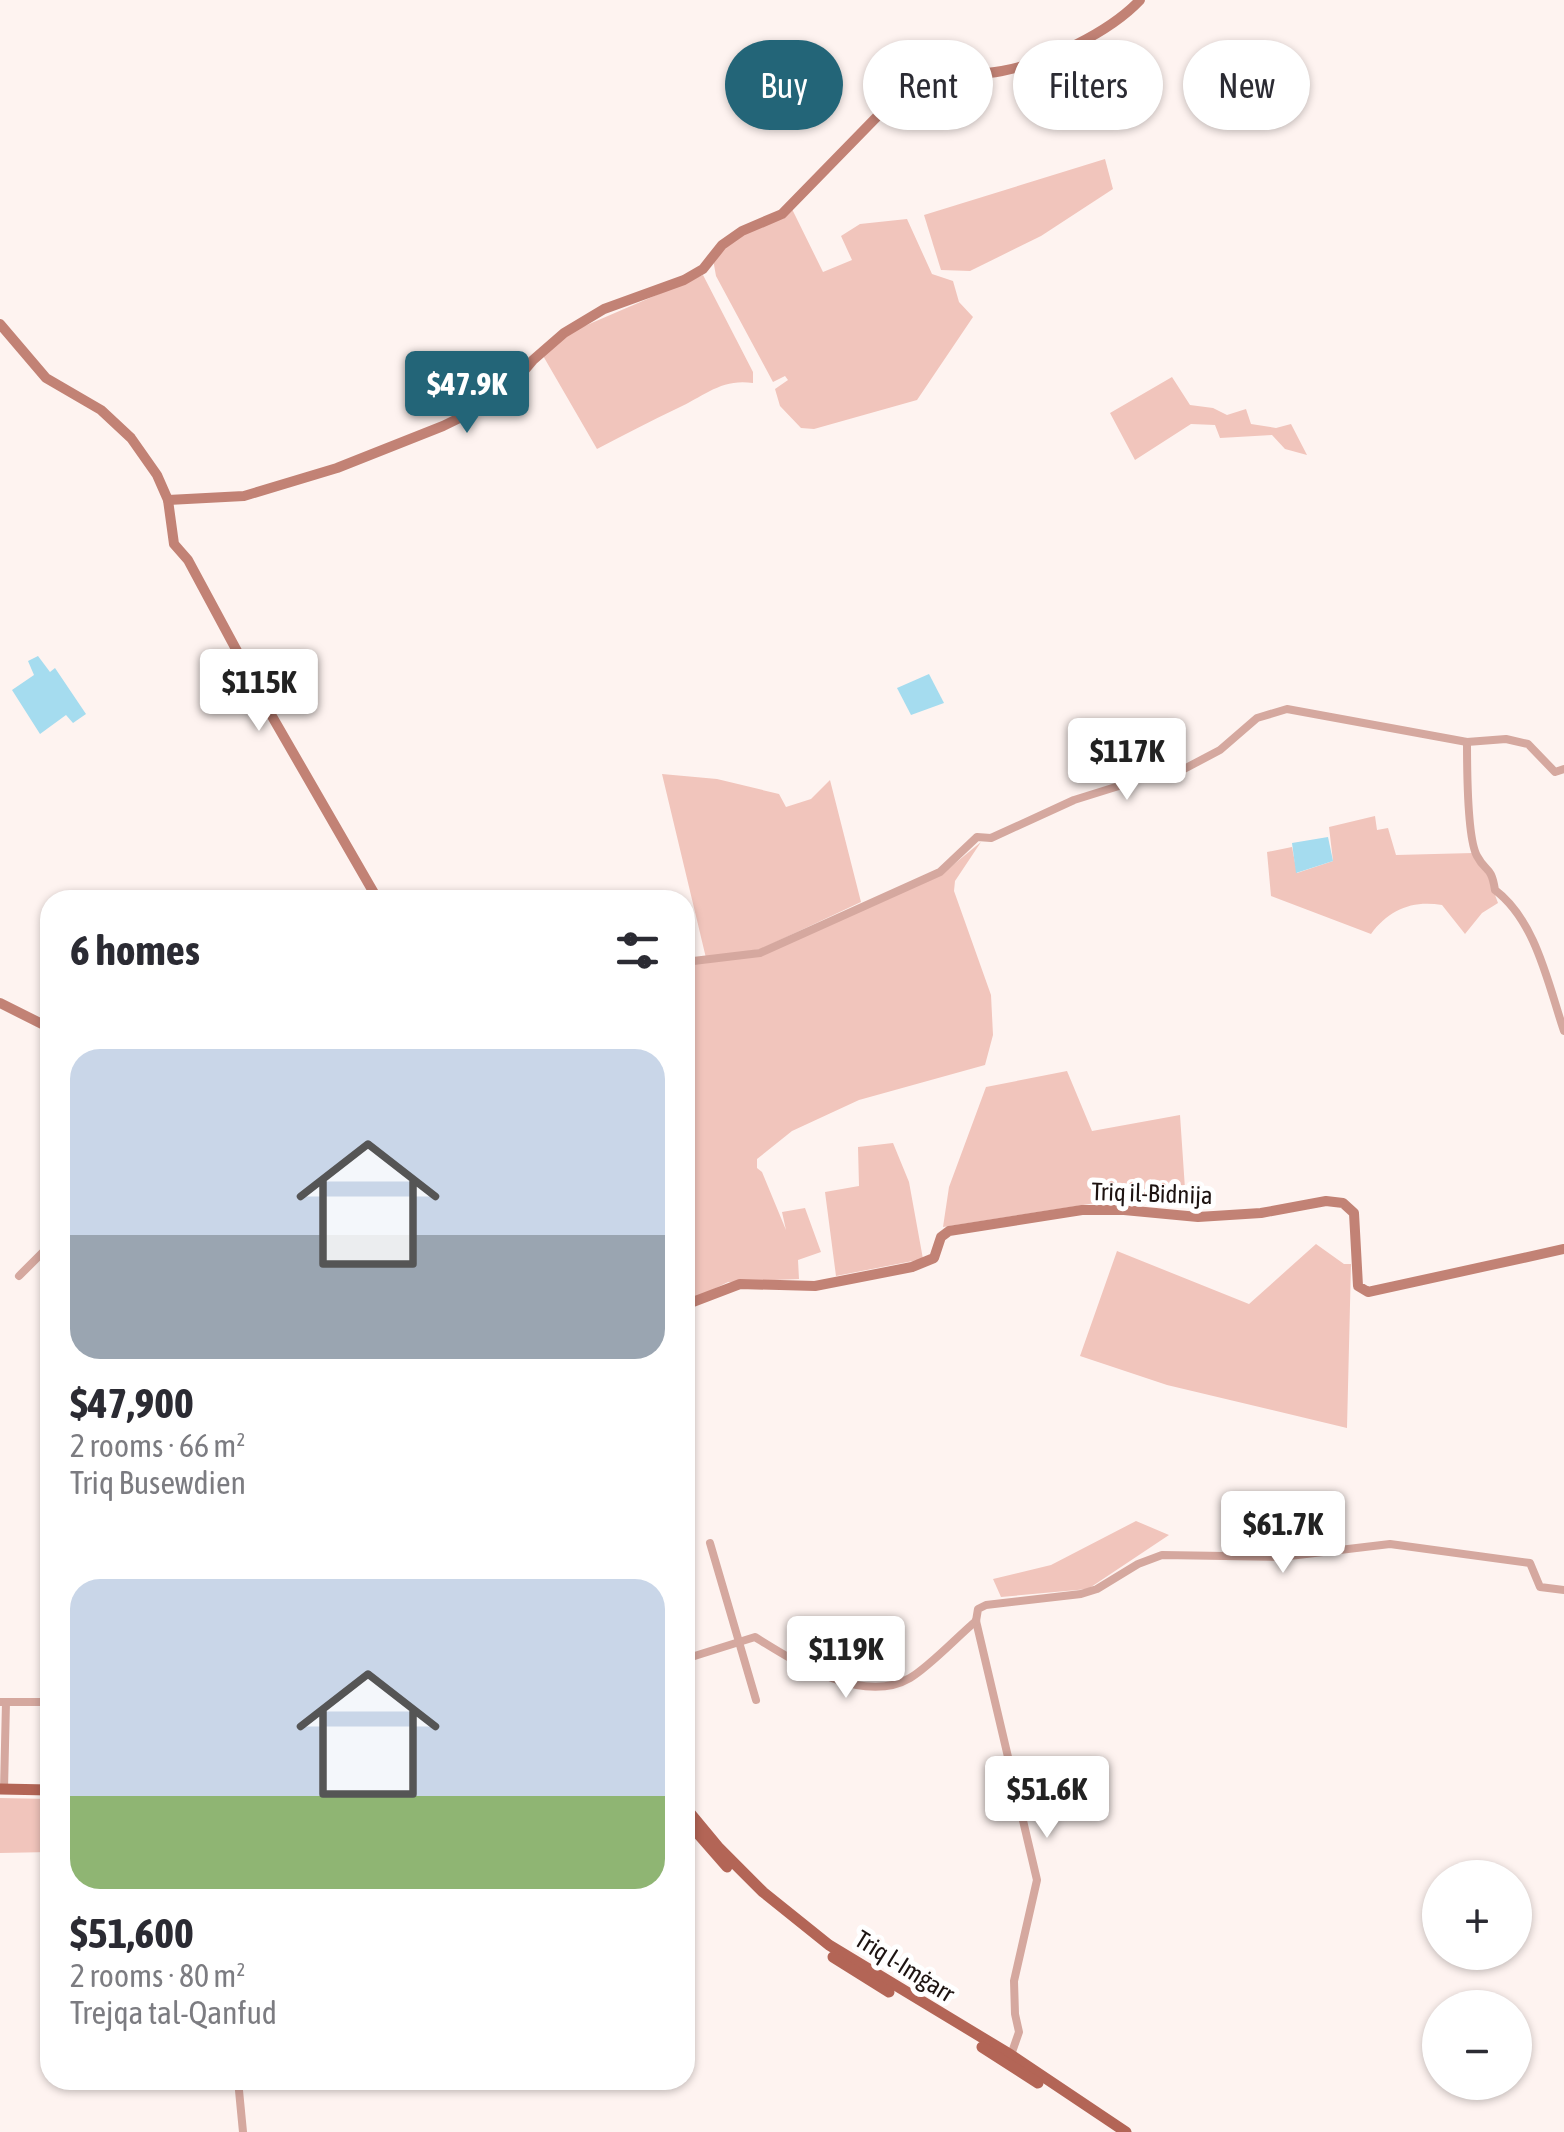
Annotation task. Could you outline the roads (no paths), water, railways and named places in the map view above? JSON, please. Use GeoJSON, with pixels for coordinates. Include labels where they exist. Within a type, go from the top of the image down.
{"type":"FeatureCollection","features":[{"type":"Feature","properties":{"kind":"main road"},"geometry":{"type":"LineString","coordinates":[[2,1788],[40,1790]]}},
{"type":"Feature","properties":{"kind":"main road","name":"Triq l-Imġarr"},"geometry":{"type":"LineString","coordinates":[[695,1819],[763,1892],[829,1945],[1011,2055],[1126,2132]]}},
{"type":"Feature","properties":{"kind":"main road","name":"Triq l-Imġarr"},"geometry":{"type":"LineString","coordinates":[[695,1832],[759,1898],[824,1951],[1113,2132]]}},
{"type":"Feature","properties":{"kind":"street"},"geometry":{"type":"LineString","coordinates":[[168,500],[244,496],[337,468],[490,403],[506,392],[564,332],[604,309],[703,270],[722,245],[742,231],[782,214],[904,89],[950,74],[1000,72],[1018,67],[1121,20],[1140,0]]}},
{"type":"Feature","properties":{"kind":"street"},"geometry":{"type":"LineString","coordinates":[[0,324],[46,378],[101,410],[126,432],[157,475],[168,500],[174,544],[188,560],[372,890]]}},
{"type":"Feature","properties":{"kind":"street"},"geometry":{"type":"LineString","coordinates":[[695,961],[760,953],[940,872],[977,837],[991,838],[1074,800],[1164,766],[1184,769],[1220,750],[1252,721],[1274,710],[1287,709],[1467,742],[1506,739],[1528,744],[1556,772],[1564,770]]}},
{"type":"Feature","properties":{"kind":"street"},"geometry":{"type":"LineString","coordinates":[[1467,742],[1467,788],[1476,856],[1492,870],[1495,890],[1524,926],[1564,1030]]}},
{"type":"Feature","properties":{"kind":"street"},"geometry":{"type":"LineString","coordinates":[[0,1003],[40,1023]]}},
{"type":"Feature","properties":{"kind":"street","name":"Triq il-Bidnija"},"geometry":{"type":"LineString","coordinates":[[695,1300],[740,1284],[815,1286],[920,1265],[934,1258],[940,1236],[949,1230],[1082,1210],[1198,1217],[1261,1213],[1326,1201],[1343,1203],[1354,1214],[1358,1286],[1368,1292],[1564,1249]]}},
{"type":"Feature","properties":{"kind":"street"},"geometry":{"type":"LineString","coordinates":[[19,1276],[40,1256]]}},
{"type":"Feature","properties":{"kind":"street"},"geometry":{"type":"LineString","coordinates":[[710,1543],[756,1700]]}},
{"type":"Feature","properties":{"kind":"street"},"geometry":{"type":"LineString","coordinates":[[1011,2055],[1019,2032],[1014,2014],[1014,1982],[1037,1880],[976,1621],[978,1609],[1082,1594],[1162,1555],[1281,1557],[1400,1544],[1530,1562],[1540,1587],[1564,1590]]}},
{"type":"Feature","properties":{"kind":"street"},"geometry":{"type":"LineString","coordinates":[[695,1655],[755,1637],[822,1677],[884,1685],[909,1679],[976,1621]]}},
{"type":"Feature","properties":{"kind":"street"},"geometry":{"type":"LineString","coordinates":[[2,1788],[3,1702],[40,1702]]}},
{"type":"Feature","properties":{"kind":"street"},"geometry":{"type":"LineString","coordinates":[[239,2090],[243,2132]]}},
{"type":"Feature","properties":{"kind":"water"},"geometry":{"type":"Polygon","coordinates":[[[38,656],[50,672],[55,668],[86,714],[73,723],[66,715],[40,734],[12,690],[34,675],[28,661],[38,656]]]}},
{"type":"Feature","properties":{"kind":"water"},"geometry":{"type":"Polygon","coordinates":[[[929,674],[944,703],[911,715],[897,688],[929,674]]]}},
{"type":"Feature","properties":{"kind":"water"},"geometry":{"type":"Polygon","coordinates":[[[1328,837],[1333,861],[1296,873],[1292,843],[1328,837]]]}}]}
